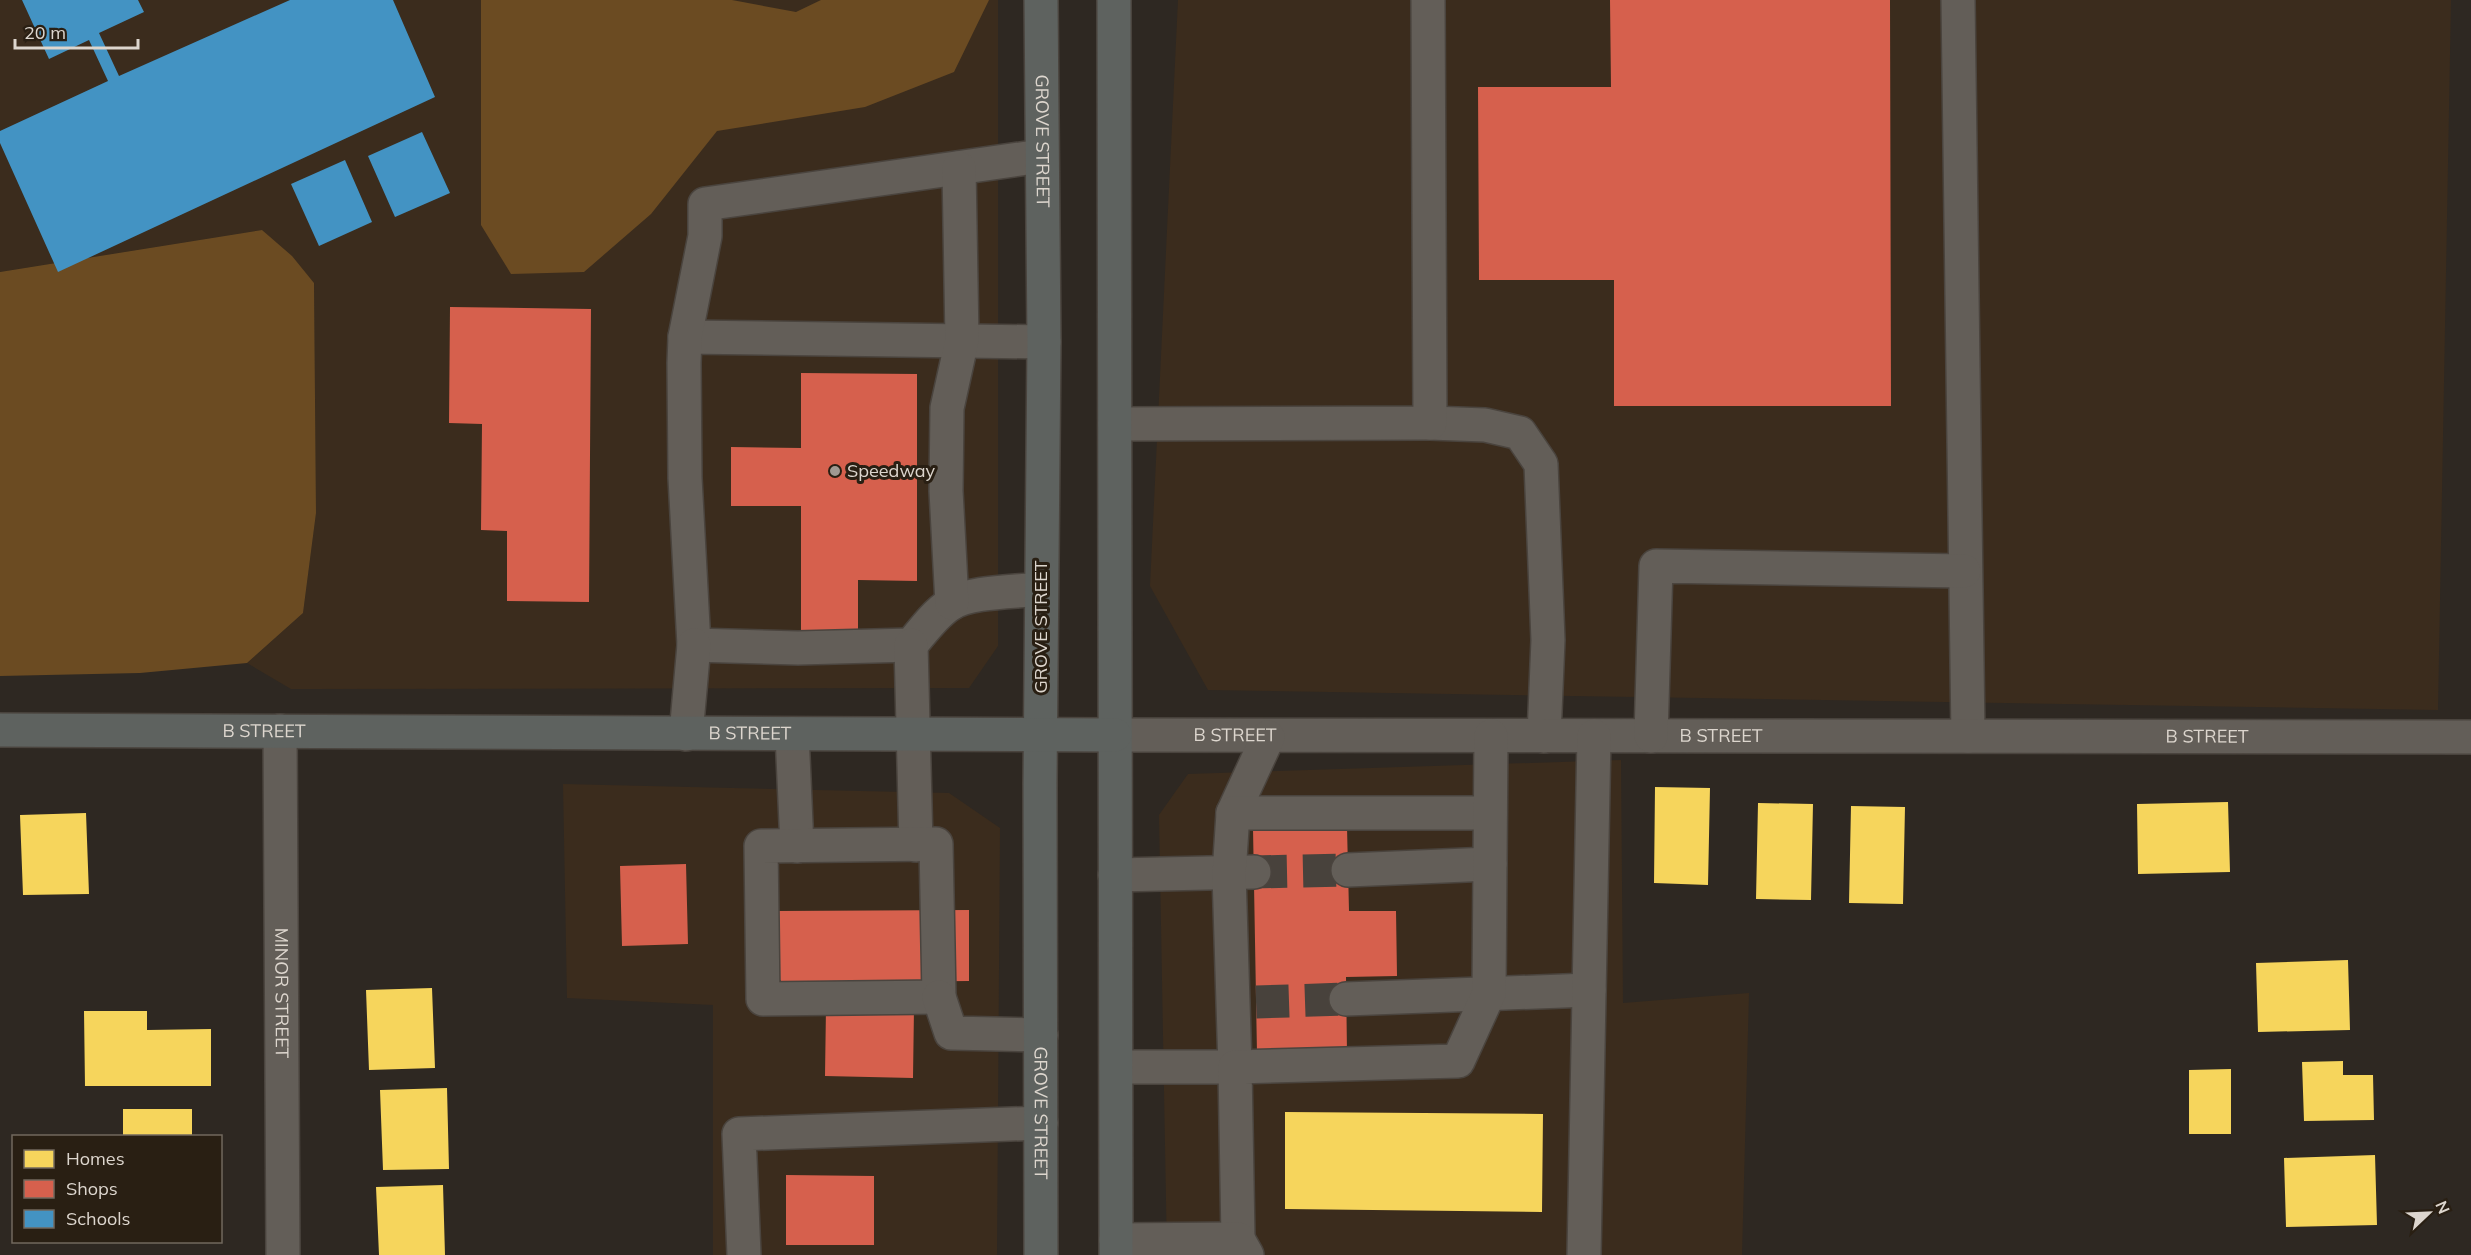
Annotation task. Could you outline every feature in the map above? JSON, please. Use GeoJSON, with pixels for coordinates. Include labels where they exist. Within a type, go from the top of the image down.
{"type":"FeatureCollection","features":[{"type":"Feature","properties":{"kind":"main road","name":"GROVE STREET"},"geometry":{"type":"LineString","coordinates":[[1041,0],[1044,342],[1041,589],[1041,1255]]}},
{"type":"Feature","properties":{"kind":"main road"},"geometry":{"type":"LineString","coordinates":[[1114,0],[1116,1247]]}},
{"type":"Feature","properties":{"kind":"main road","name":"B STREET"},"geometry":{"type":"LineString","coordinates":[[0,730],[1115,735]]}},
{"type":"Feature","properties":{"kind":"street"},"geometry":{"type":"LineString","coordinates":[[1428,0],[1430,423]]}},
{"type":"Feature","properties":{"kind":"street"},"geometry":{"type":"LineString","coordinates":[[1958,0],[1968,736]]}},
{"type":"Feature","properties":{"kind":"street"},"geometry":{"type":"LineString","coordinates":[[687,734],[694,645],[686,478],[685,337],[705,236],[705,204],[1041,156]]}},
{"type":"Feature","properties":{"kind":"street"},"geometry":{"type":"LineString","coordinates":[[952,603],[946,491],[947,408],[962,340],[959,168]]}},
{"type":"Feature","properties":{"kind":"street"},"geometry":{"type":"LineString","coordinates":[[685,337],[1044,342]]}},
{"type":"Feature","properties":{"kind":"street"},"geometry":{"type":"LineString","coordinates":[[1115,424],[1430,423],[1485,425],[1520,433],[1541,464],[1548,640],[1544,736]]}},
{"type":"Feature","properties":{"kind":"street"},"geometry":{"type":"LineString","coordinates":[[1651,736],[1656,566],[1964,571]]}},
{"type":"Feature","properties":{"kind":"street"},"geometry":{"type":"LineString","coordinates":[[916,844],[911,645],[936,615],[952,603],[977,596],[1041,589]]}},
{"type":"Feature","properties":{"kind":"street"},"geometry":{"type":"LineString","coordinates":[[694,645],[798,648],[911,645]]}},
{"type":"Feature","properties":{"kind":"street","name":"MINOR STREET"},"geometry":{"type":"LineString","coordinates":[[280,732],[283,1255]]}},
{"type":"Feature","properties":{"kind":"street"},"geometry":{"type":"LineString","coordinates":[[792,734],[797,846]]}},
{"type":"Feature","properties":{"kind":"street","name":"B STREET"},"geometry":{"type":"LineString","coordinates":[[1115,735],[2471,737]]}},
{"type":"Feature","properties":{"kind":"street"},"geometry":{"type":"LineString","coordinates":[[1116,1067],[1235,1067],[1458,1061],[1489,993],[1491,736]]}},
{"type":"Feature","properties":{"kind":"street"},"geometry":{"type":"LineString","coordinates":[[1584,1255],[1594,736]]}},
{"type":"Feature","properties":{"kind":"street"},"geometry":{"type":"LineString","coordinates":[[1116,1247],[1242,1247],[1235,1067],[1243,1003],[1241,873],[1233,813],[1268,737]]}},
{"type":"Feature","properties":{"kind":"street"},"geometry":{"type":"LineString","coordinates":[[1233,813],[1490,813]]}},
{"type":"Feature","properties":{"kind":"street"},"geometry":{"type":"LineString","coordinates":[[939,997],[763,999],[761,846],[936,844],[939,997],[951,1033],[1041,1035]]}},
{"type":"Feature","properties":{"kind":"street"},"geometry":{"type":"LineString","coordinates":[[1348,870],[1490,864]]}},
{"type":"Feature","properties":{"kind":"street"},"geometry":{"type":"LineString","coordinates":[[1115,875],[1241,873]]}},
{"type":"Feature","properties":{"kind":"street"},"geometry":{"type":"LineString","coordinates":[[1346,999],[1589,990]]}},
{"type":"Feature","properties":{"kind":"street"},"geometry":{"type":"LineString","coordinates":[[744,1255],[739,1134],[1041,1123]]}},
{"type":"Feature","properties":{"kind":"shaded area"},"geometry":{"type":"Polygon","coordinates":[[[0,0],[998,0],[998,646],[969,688],[291,689],[247,663],[303,613],[316,513],[314,283],[262,230],[0,272],[0,0]]]}},
{"type":"Feature","properties":{"kind":"shaded area"},"geometry":{"type":"Polygon","coordinates":[[[481,0],[732,0],[796,12],[821,0],[989,0],[954,72],[865,107],[717,131],[651,214],[584,272],[511,274],[481,225],[481,0]]]}},
{"type":"Feature","properties":{"kind":"shaded area"},"geometry":{"type":"Polygon","coordinates":[[[1178,0],[2451,0],[2438,710],[1208,690],[1150,586],[1178,0]]]}},
{"type":"Feature","properties":{"kind":"shaded area"},"geometry":{"type":"Polygon","coordinates":[[[262,230],[292,256],[314,283],[316,513],[303,613],[247,663],[140,673],[0,676],[0,272],[262,230]]]}},
{"type":"Feature","properties":{"kind":"shaded area"},"geometry":{"type":"Polygon","coordinates":[[[1621,760],[1623,1003],[1749,993],[1742,1255],[1167,1255],[1159,815],[1188,774],[1621,760]]]}},
{"type":"Feature","properties":{"kind":"shaded area"},"geometry":{"type":"Polygon","coordinates":[[[563,784],[949,793],[1000,828],[997,1255],[713,1255],[713,1005],[567,998],[563,784]]]}},
{"type":"Feature","properties":{"kind":"building: Homes"},"geometry":{"type":"Polygon","coordinates":[[[1655,787],[1710,788],[1708,885],[1654,883],[1655,787]]]}},
{"type":"Feature","properties":{"kind":"building: Homes"},"geometry":{"type":"Polygon","coordinates":[[[2228,802],[2230,872],[2138,874],[2137,804],[2228,802]]]}},
{"type":"Feature","properties":{"kind":"building: Homes"},"geometry":{"type":"Polygon","coordinates":[[[1758,803],[1813,804],[1811,900],[1756,899],[1758,803]]]}},
{"type":"Feature","properties":{"kind":"building: Homes"},"geometry":{"type":"Polygon","coordinates":[[[1851,806],[1905,807],[1903,904],[1849,903],[1851,806]]]}},
{"type":"Feature","properties":{"kind":"building: Homes"},"geometry":{"type":"Polygon","coordinates":[[[86,813],[89,894],[23,895],[20,815],[86,813]]]}},
{"type":"Feature","properties":{"kind":"building: Homes"},"geometry":{"type":"Polygon","coordinates":[[[2348,960],[2350,1030],[2258,1032],[2256,963],[2348,960]]]}},
{"type":"Feature","properties":{"kind":"building: Homes"},"geometry":{"type":"Polygon","coordinates":[[[432,988],[435,1068],[369,1070],[366,990],[432,988]]]}},
{"type":"Feature","properties":{"kind":"building: Homes"},"geometry":{"type":"Polygon","coordinates":[[[84,1011],[147,1011],[147,1030],[211,1029],[211,1086],[85,1086],[84,1011]]]}},
{"type":"Feature","properties":{"kind":"building: Homes"},"geometry":{"type":"Polygon","coordinates":[[[2343,1061],[2343,1075],[2373,1075],[2374,1120],[2304,1121],[2302,1062],[2343,1061]]]}},
{"type":"Feature","properties":{"kind":"building: Homes"},"geometry":{"type":"Polygon","coordinates":[[[2231,1069],[2231,1134],[2189,1134],[2189,1070],[2231,1069]]]}},
{"type":"Feature","properties":{"kind":"building: Homes"},"geometry":{"type":"Polygon","coordinates":[[[447,1088],[449,1169],[383,1170],[380,1090],[447,1088]]]}},
{"type":"Feature","properties":{"kind":"building: Homes"},"geometry":{"type":"Polygon","coordinates":[[[123,1109],[192,1109],[192,1135],[123,1135],[123,1109]]]}},
{"type":"Feature","properties":{"kind":"building: Homes"},"geometry":{"type":"Polygon","coordinates":[[[1285,1112],[1543,1114],[1542,1212],[1285,1209],[1285,1112]]]}},
{"type":"Feature","properties":{"kind":"building: Homes"},"geometry":{"type":"Polygon","coordinates":[[[2375,1155],[2377,1225],[2286,1227],[2284,1158],[2375,1155]]]}},
{"type":"Feature","properties":{"kind":"building: Homes"},"geometry":{"type":"Polygon","coordinates":[[[443,1185],[445,1255],[379,1255],[376,1187],[443,1185]]]}},
{"type":"Feature","properties":{"kind":"building: Shops"},"geometry":{"type":"Polygon","coordinates":[[[1610,0],[1890,0],[1891,406],[1614,406],[1614,280],[1479,280],[1478,87],[1611,87],[1610,0]]]}},
{"type":"Feature","properties":{"kind":"building: Shops"},"geometry":{"type":"Polygon","coordinates":[[[450,307],[591,309],[589,602],[507,601],[507,531],[481,530],[482,424],[449,423],[450,307]]]}},
{"type":"Feature","properties":{"kind":"building: Shops"},"geometry":{"type":"Polygon","coordinates":[[[801,373],[917,374],[917,581],[858,580],[858,636],[801,636],[801,506],[731,506],[731,447],[801,448],[801,373]]]}},
{"type":"Feature","properties":{"kind":"building: Shops"},"geometry":{"type":"Polygon","coordinates":[[[1347,827],[1349,911],[1396,911],[1397,976],[1346,977],[1347,1053],[1257,1054],[1253,828],[1347,827]]]}},
{"type":"Feature","properties":{"kind":"building: Shops"},"geometry":{"type":"Polygon","coordinates":[[[686,864],[688,944],[622,946],[620,866],[686,864]]]}},
{"type":"Feature","properties":{"kind":"building: Shops"},"geometry":{"type":"Polygon","coordinates":[[[969,910],[969,981],[778,983],[777,911],[969,910]]]}},
{"type":"Feature","properties":{"kind":"building: Shops"},"geometry":{"type":"Polygon","coordinates":[[[826,1007],[914,1008],[913,1078],[825,1076],[826,1007]]]}},
{"type":"Feature","properties":{"kind":"building: Shops"},"geometry":{"type":"Polygon","coordinates":[[[786,1175],[874,1176],[874,1245],[786,1245],[786,1175]]]}},
{"type":"Feature","properties":{"kind":"building: Schools"},"geometry":{"type":"Polygon","coordinates":[[[22,0],[138,0],[144,12],[99,33],[119,76],[290,0],[393,0],[435,97],[58,272],[0,143],[0,131],[108,81],[89,40],[49,59],[22,0]]]}},
{"type":"Feature","properties":{"kind":"building: Schools"},"geometry":{"type":"Polygon","coordinates":[[[422,132],[450,193],[395,217],[368,156],[422,132]]]}},
{"type":"Feature","properties":{"kind":"building: Schools"},"geometry":{"type":"Polygon","coordinates":[[[345,160],[372,222],[319,246],[291,184],[345,160]]]}},
{"type":"Feature","properties":{"kind":"tunnel"},"geometry":{"type":"LineString","coordinates":[[1254,872],[1348,870]]}},
{"type":"Feature","properties":{"kind":"tunnel"},"geometry":{"type":"LineString","coordinates":[[1256,1002],[1346,999]]}},
{"type":"Feature","properties":{"kind":"place","name":"Speedway"},"geometry":{"type":"Point","coordinates":[835,471]}}]}
